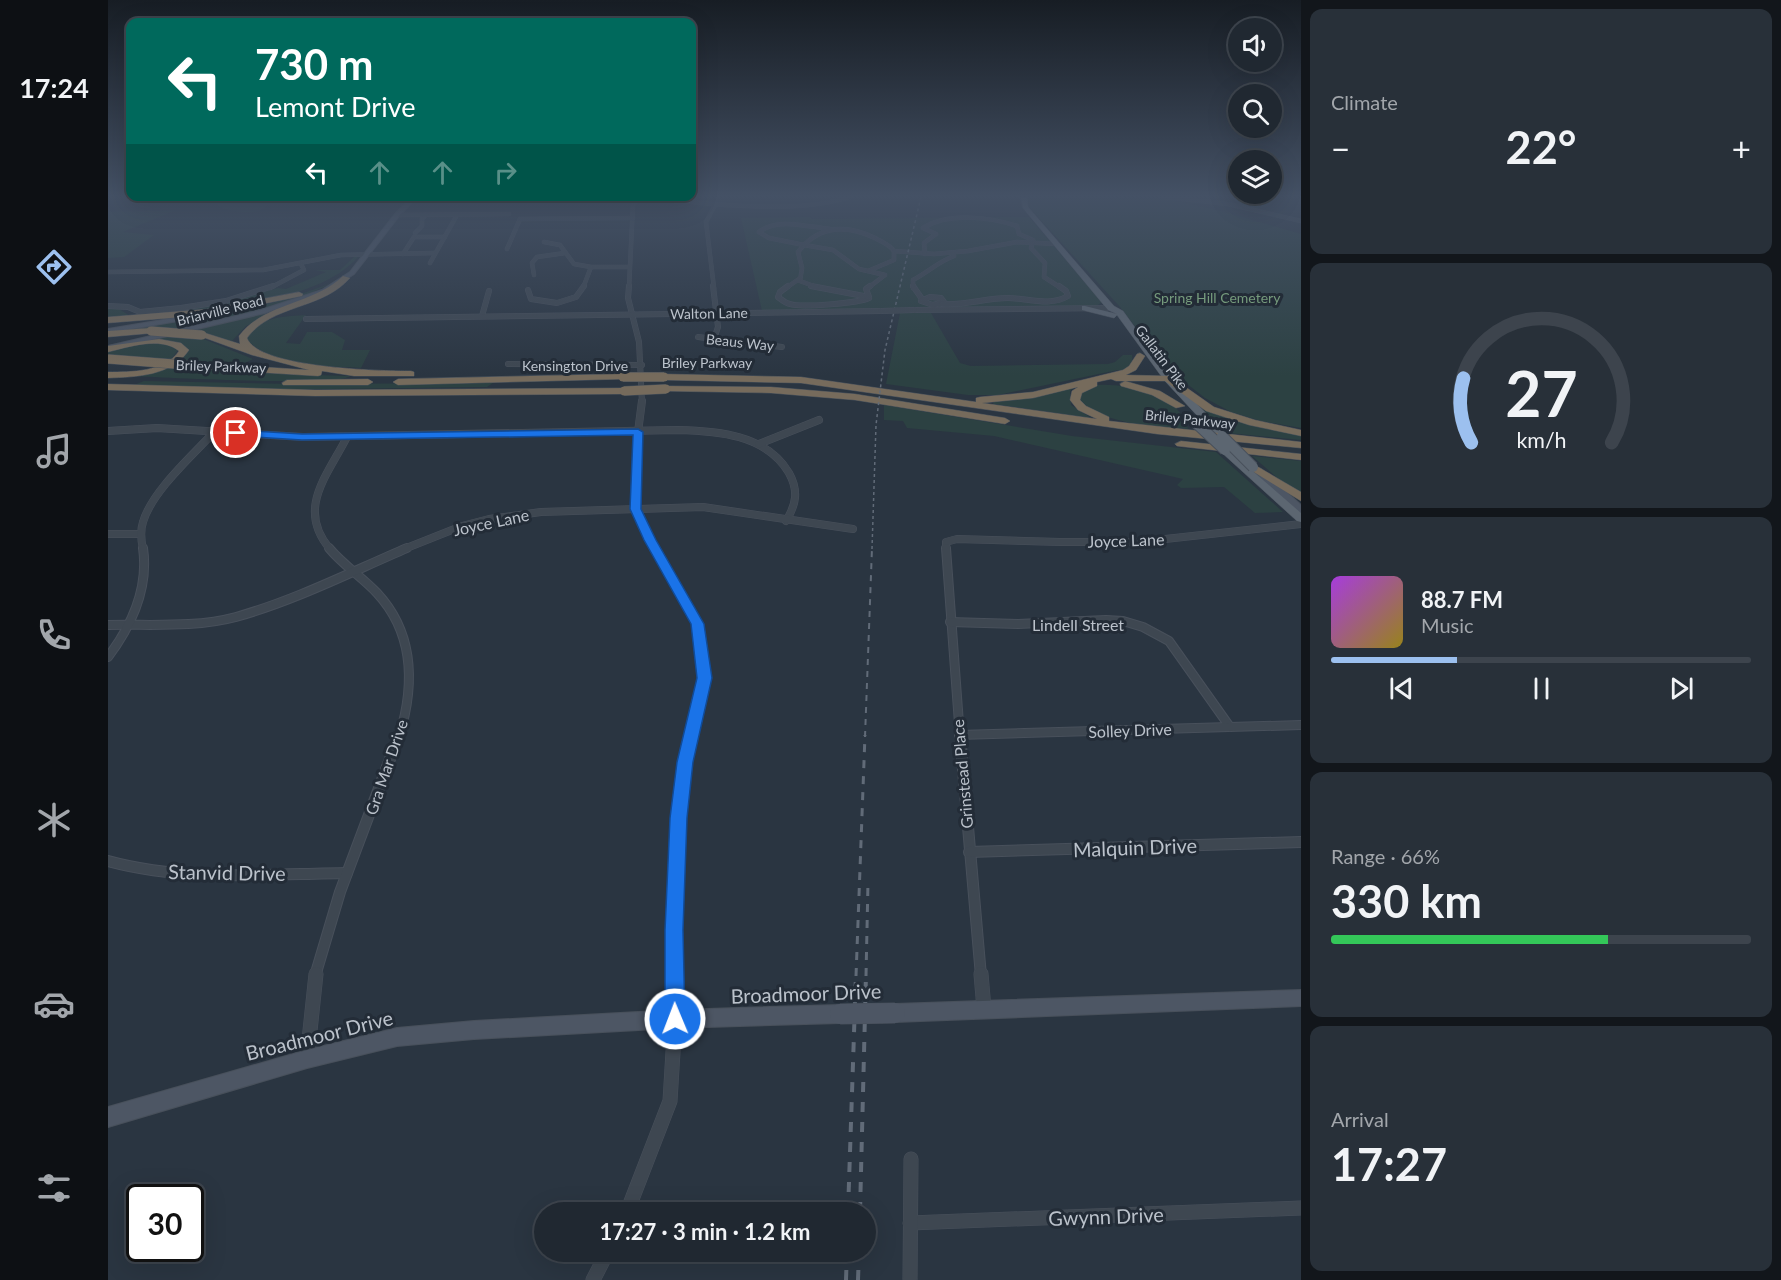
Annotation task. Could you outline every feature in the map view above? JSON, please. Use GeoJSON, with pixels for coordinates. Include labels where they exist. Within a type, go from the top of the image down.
{"type":"FeatureCollection","features":[{"type":"Feature","properties":{"kind":"highway"},"geometry":{"type":"LineString","coordinates":[[257,354],[245,346],[242,338],[252,325],[329,290],[346,278]]}},
{"type":"Feature","properties":{"kind":"highway"},"geometry":{"type":"LineString","coordinates":[[108,322],[238,308],[299,294]]}},
{"type":"Feature","properties":{"kind":"highway"},"geometry":{"type":"LineString","coordinates":[[108,332],[152,331],[202,335],[257,354],[304,366],[363,373]]}},
{"type":"Feature","properties":{"kind":"highway"},"geometry":{"type":"LineString","coordinates":[[108,348],[157,342],[177,344],[184,350],[178,359],[155,369],[108,376]]}},
{"type":"Feature","properties":{"kind":"highway"},"geometry":{"type":"LineString","coordinates":[[920,396],[968,400],[1008,398],[1104,378],[1133,368],[1140,356]]}},
{"type":"Feature","properties":{"kind":"highway"},"geometry":{"type":"LineString","coordinates":[[108,358],[187,365],[363,373],[623,376]]}},
{"type":"Feature","properties":{"kind":"highway","name":"Briley Parkway"},"geometry":{"type":"LineString","coordinates":[[108,376],[256,383],[664,375],[757,377],[801,380],[920,396],[1018,413],[1157,431],[1301,445]]}},
{"type":"Feature","properties":{"kind":"highway"},"geometry":{"type":"LineString","coordinates":[[1104,378],[1167,378],[1210,409],[1253,423],[1301,433]]}},
{"type":"Feature","properties":{"kind":"highway"},"geometry":{"type":"LineString","coordinates":[[1157,431],[1097,416],[1077,404],[1074,395],[1077,391],[1090,385],[1121,383],[1149,390],[1179,406]]}},
{"type":"Feature","properties":{"kind":"highway","name":"Briley Parkway"},"geometry":{"type":"LineString","coordinates":[[108,387],[315,393],[771,390],[855,397],[1022,423],[1301,459]]}},
{"type":"Feature","properties":{"kind":"highway"},"geometry":{"type":"LineString","coordinates":[[108,396],[315,393]]}},
{"type":"Feature","properties":{"kind":"highway"},"geometry":{"type":"LineString","coordinates":[[1248,467],[1301,497]]}},
{"type":"Feature","properties":{"kind":"main road","name":"Briarville Road"},"geometry":{"type":"LineString","coordinates":[[108,348],[263,312],[313,295],[346,278],[364,257]]}},
{"type":"Feature","properties":{"kind":"main road","name":"Gallatin Pike"},"geometry":{"type":"LineString","coordinates":[[1067,257],[1112,312],[1155,378],[1179,406],[1198,420],[1301,519]]}},
{"type":"Feature","properties":{"kind":"main road","name":"Briarville Road"},"geometry":{"type":"LineString","coordinates":[[108,332],[248,309],[299,294],[331,281],[360,262]]}},
{"type":"Feature","properties":{"kind":"main road"},"geometry":{"type":"LineString","coordinates":[[1085,308],[1112,312]]}},
{"type":"Feature","properties":{"kind":"main road","name":"Gallatin Pike"},"geometry":{"type":"LineString","coordinates":[[1112,312],[1120,314],[1198,420]]}},
{"type":"Feature","properties":{"kind":"main road"},"geometry":{"type":"LineString","coordinates":[[1125,335],[1137,338]]}},
{"type":"Feature","properties":{"kind":"main road","name":"Gallatin Pike"},"geometry":{"type":"LineString","coordinates":[[1248,467],[1301,510]]}},
{"type":"Feature","properties":{"kind":"main road","name":"Broadmoor Drive"},"geometry":{"type":"LineString","coordinates":[[108,1117],[307,1059],[397,1037],[431,1033],[675,1019],[1301,998]]}},
{"type":"Feature","properties":{"kind":"street"},"geometry":{"type":"LineString","coordinates":[[108,272],[263,270],[334,257]]}},
{"type":"Feature","properties":{"kind":"street"},"geometry":{"type":"LineString","coordinates":[[430,263],[433,257]]}},
{"type":"Feature","properties":{"kind":"street"},"geometry":{"type":"LineString","coordinates":[[534,275],[533,260],[541,257]]}},
{"type":"Feature","properties":{"kind":"street"},"geometry":{"type":"LineString","coordinates":[[567,257],[574,264],[591,267],[628,267]]}},
{"type":"Feature","properties":{"kind":"street"},"geometry":{"type":"LineString","coordinates":[[629,257],[628,298],[642,365],[643,395],[638,432],[636,509],[654,549],[698,624],[704,666],[700,705],[685,762],[679,818],[674,930],[675,1019],[670,1101],[631,1202]]}},
{"type":"Feature","properties":{"kind":"street"},"geometry":{"type":"LineString","coordinates":[[710,257],[718,332],[714,339]]}},
{"type":"Feature","properties":{"kind":"street"},"geometry":{"type":"LineString","coordinates":[[799,257],[802,268],[800,279],[780,292],[778,297],[781,301],[791,305],[808,306],[860,302],[869,297]]}},
{"type":"Feature","properties":{"kind":"street"},"geometry":{"type":"LineString","coordinates":[[843,257],[859,268],[885,275],[866,289],[869,297]]}},
{"type":"Feature","properties":{"kind":"street"},"geometry":{"type":"LineString","coordinates":[[868,271],[891,262],[892,257]]}},
{"type":"Feature","properties":{"kind":"street"},"geometry":{"type":"LineString","coordinates":[[952,257],[938,262],[912,282],[922,302],[942,304],[1000,298],[1047,301],[1068,296],[1066,291],[1044,277],[1045,263],[1039,257]]}},
{"type":"Feature","properties":{"kind":"street"},"geometry":{"type":"LineString","coordinates":[[108,306],[128,307],[140,312],[221,300],[271,287],[304,270],[301,264]]}},
{"type":"Feature","properties":{"kind":"street"},"geometry":{"type":"LineString","coordinates":[[528,290],[531,299],[538,301],[562,302],[575,298],[579,295],[591,267]]}},
{"type":"Feature","properties":{"kind":"street"},"geometry":{"type":"LineString","coordinates":[[800,279],[808,286],[869,297]]}},
{"type":"Feature","properties":{"kind":"street"},"geometry":{"type":"LineString","coordinates":[[482,316],[489,291]]}},
{"type":"Feature","properties":{"kind":"street","name":"Walton Lane"},"geometry":{"type":"LineString","coordinates":[[306,319],[1085,308]]}},
{"type":"Feature","properties":{"kind":"street","name":"Beaus Way"},"geometry":{"type":"LineString","coordinates":[[698,338],[782,346]]}},
{"type":"Feature","properties":{"kind":"street","name":"Kensington Drive"},"geometry":{"type":"LineString","coordinates":[[508,364],[642,365]]}},
{"type":"Feature","properties":{"kind":"street"},"geometry":{"type":"LineString","coordinates":[[759,444],[819,420]]}},
{"type":"Feature","properties":{"kind":"street"},"geometry":{"type":"LineString","coordinates":[[108,431],[158,427],[279,436],[347,437],[638,432],[726,434],[759,444],[782,463],[792,480],[796,495],[793,510],[786,521]]}},
{"type":"Feature","properties":{"kind":"street"},"geometry":{"type":"LineString","coordinates":[[108,657],[129,626],[136,610],[144,579],[144,547],[141,534],[143,520],[151,507],[215,431]]}},
{"type":"Feature","properties":{"kind":"street","name":"Gra Mar Drive"},"geometry":{"type":"LineString","coordinates":[[307,1059],[308,1033],[319,959],[347,873],[397,741],[407,705],[411,674],[409,653],[403,632],[391,610],[332,552],[320,536],[312,513],[314,502],[347,437]]}},
{"type":"Feature","properties":{"kind":"street","name":"Joyce Lane"},"geometry":{"type":"LineString","coordinates":[[108,625],[190,624],[231,618],[295,597],[462,526],[489,519],[541,512],[726,508],[786,521],[853,529]]}},
{"type":"Feature","properties":{"kind":"street","name":"Joyce Lane"},"geometry":{"type":"LineString","coordinates":[[950,540],[1030,542],[1162,540],[1245,527],[1301,524]]}},
{"type":"Feature","properties":{"kind":"street"},"geometry":{"type":"LineString","coordinates":[[108,534],[141,534]]}},
{"type":"Feature","properties":{"kind":"street","name":"Grinstead Place"},"geometry":{"type":"LineString","coordinates":[[950,540],[946,542],[950,622],[984,1009]]}},
{"type":"Feature","properties":{"kind":"street","name":"Lindell Street"},"geometry":{"type":"LineString","coordinates":[[950,622],[1018,624],[1106,620],[1123,621],[1143,627],[1169,640],[1230,727]]}},
{"type":"Feature","properties":{"kind":"street","name":"Solley Drive"},"geometry":{"type":"LineString","coordinates":[[959,735],[1301,725]]}},
{"type":"Feature","properties":{"kind":"street","name":"Malquin Drive"},"geometry":{"type":"LineString","coordinates":[[969,852],[1301,842]]}},
{"type":"Feature","properties":{"kind":"street","name":"Stanvid Drive"},"geometry":{"type":"LineString","coordinates":[[108,861],[134,868],[199,874],[347,873]]}},
{"type":"Feature","properties":{"kind":"street"},"geometry":{"type":"LineString","coordinates":[[910,1280],[911,1159]]}},
{"type":"Feature","properties":{"kind":"street","name":"Gwynn Drive"},"geometry":{"type":"LineString","coordinates":[[910,1223],[1301,1208]]}},
{"type":"Feature","properties":{"kind":"street"},"geometry":{"type":"LineString","coordinates":[[593,1280],[602,1262]]}},
{"type":"Feature","properties":{"kind":"green space"},"geometry":{"type":"Polygon","coordinates":[[[354,257],[358,257],[337,275],[309,288],[276,298],[204,310],[108,319],[108,308],[119,309],[130,316],[227,302],[278,288],[286,289],[326,272],[315,270],[340,270],[354,257]]]}},
{"type":"Feature","properties":{"kind":"green space"},"geometry":{"type":"Polygon","coordinates":[[[750,257],[1063,257],[1102,302],[1095,307],[762,311],[750,257]]]}},
{"type":"Feature","properties":{"kind":"green space","name":"Spring Hill Cemetery"},"geometry":{"type":"Polygon","coordinates":[[[1074,257],[1301,257],[1301,428],[1261,421],[1231,412],[1205,398],[1168,369],[1120,307],[1074,257]]]}},
{"type":"Feature","properties":{"kind":"green space"},"geometry":{"type":"Polygon","coordinates":[[[332,283],[269,308],[180,330],[117,331],[246,309],[287,299],[332,283]]]}},
{"type":"Feature","properties":{"kind":"green space"},"geometry":{"type":"Polygon","coordinates":[[[282,309],[246,326],[232,341],[192,331],[282,309]]]}},
{"type":"Feature","properties":{"kind":"green space"},"geometry":{"type":"Polygon","coordinates":[[[900,313],[931,313],[960,363],[971,366],[1108,364],[1115,362],[1123,355],[1132,355],[1132,360],[1121,371],[998,395],[968,395],[886,384],[900,313]]]}},
{"type":"Feature","properties":{"kind":"green space"},"geometry":{"type":"Polygon","coordinates":[[[306,315],[286,343],[300,344],[307,332],[332,332],[345,340],[342,350],[370,350],[361,368],[300,364],[270,355],[246,339],[258,326],[272,319],[306,315]]]}},
{"type":"Feature","properties":{"kind":"green space"},"geometry":{"type":"Polygon","coordinates":[[[179,334],[201,338],[253,359],[241,365],[177,362],[183,357],[180,343],[151,340],[179,334]]]}},
{"type":"Feature","properties":{"kind":"green space"},"geometry":{"type":"Polygon","coordinates":[[[152,343],[171,345],[178,350],[170,361],[108,356],[108,350],[152,343]]]}},
{"type":"Feature","properties":{"kind":"green space"},"geometry":{"type":"Polygon","coordinates":[[[168,366],[350,376],[315,381],[283,381],[129,376],[168,366]]]}},
{"type":"Feature","properties":{"kind":"green space"},"geometry":{"type":"Polygon","coordinates":[[[144,381],[293,384],[493,383],[487,387],[252,390],[134,385],[144,381]]]}},
{"type":"Feature","properties":{"kind":"green space"},"geometry":{"type":"Polygon","coordinates":[[[1077,385],[1070,391],[1071,405],[1091,418],[993,404],[994,401],[1077,385]]]}},
{"type":"Feature","properties":{"kind":"green space"},"geometry":{"type":"Polygon","coordinates":[[[1097,385],[1137,389],[1164,400],[1184,417],[1188,429],[1130,423],[1090,409],[1079,400],[1079,393],[1097,385]]]}},
{"type":"Feature","properties":{"kind":"green space"},"geometry":{"type":"Polygon","coordinates":[[[1196,404],[1241,422],[1301,435],[1301,440],[1228,433],[1196,404]]]}},
{"type":"Feature","properties":{"kind":"green space"},"geometry":{"type":"Polygon","coordinates":[[[884,405],[1072,436],[1216,452],[1283,512],[1255,513],[1224,487],[1181,488],[1177,485],[1183,479],[994,436],[907,428],[903,421],[884,420],[884,405]]]}},
{"type":"Feature","properties":{"kind":"green space"},"geometry":{"type":"Polygon","coordinates":[[[1252,456],[1301,461],[1301,494],[1289,488],[1252,456]]]}},
{"type":"Feature","properties":{"kind":"railway"},"geometry":{"type":"LineString","coordinates":[[872,549],[876,425],[885,350],[907,257]]}},
{"type":"Feature","properties":{"kind":"railway"},"geometry":{"type":"LineString","coordinates":[[865,737],[872,548]]}},
{"type":"Feature","properties":{"kind":"railway"},"geometry":{"type":"LineString","coordinates":[[856,976],[865,735]]}},
{"type":"Feature","properties":{"kind":"railway"},"geometry":{"type":"LineString","coordinates":[[866,976],[868,882]]}},
{"type":"Feature","properties":{"kind":"railway"},"geometry":{"type":"LineString","coordinates":[[848,1202],[856,974]]}},
{"type":"Feature","properties":{"kind":"railway"},"geometry":{"type":"LineString","coordinates":[[860,1202],[866,974]]}},
{"type":"Feature","properties":{"kind":"railway"},"geometry":{"type":"LineString","coordinates":[[846,1280],[847,1262]]}},
{"type":"Feature","properties":{"kind":"railway"},"geometry":{"type":"LineString","coordinates":[[858,1280],[859,1262]]}},
{"type":"Feature","properties":{"kind":"route"},"geometry":{"type":"LineString","coordinates":[[236,433],[302,437],[638,432],[636,509],[659,557],[698,624],[703,654],[704,678],[700,705],[685,762],[679,818],[674,930],[675,1019]]}}]}
